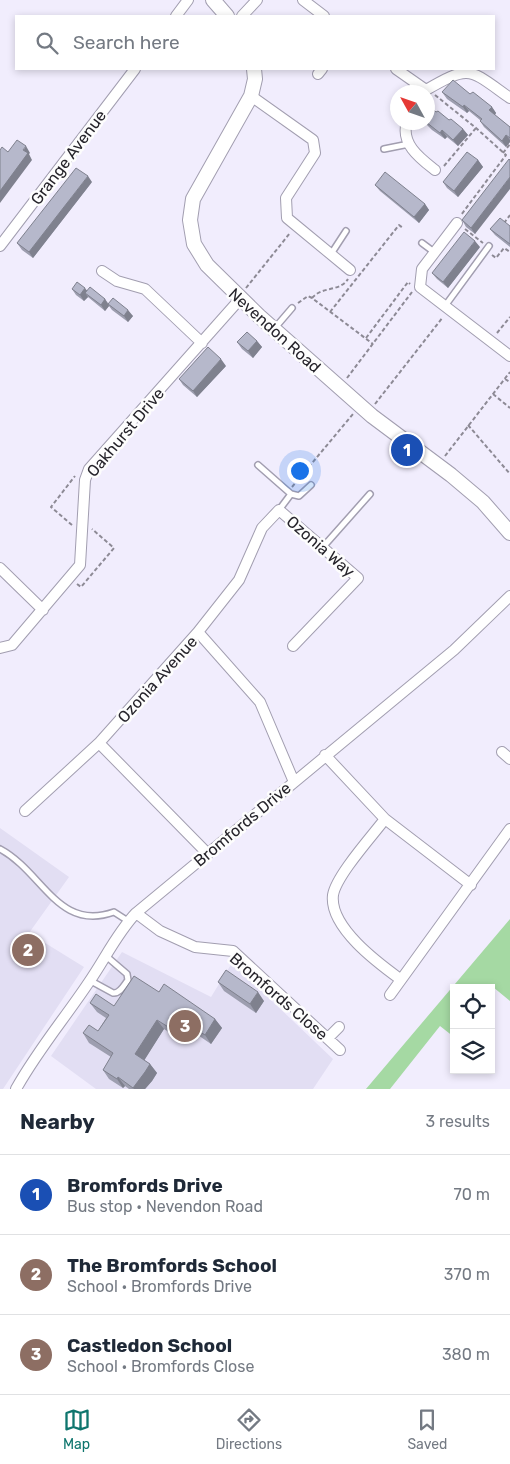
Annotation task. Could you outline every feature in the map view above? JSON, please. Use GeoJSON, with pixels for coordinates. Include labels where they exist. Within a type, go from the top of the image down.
{"type":"FeatureCollection","features":[{"type":"Feature","properties":{"kind":"street"},"geometry":{"type":"LineString","coordinates":[[177,15],[188,0]]}},
{"type":"Feature","properties":{"kind":"street"},"geometry":{"type":"LineString","coordinates":[[213,0],[226,15]]}},
{"type":"Feature","properties":{"kind":"street"},"geometry":{"type":"LineString","coordinates":[[243,15],[257,0]]}},
{"type":"Feature","properties":{"kind":"street"},"geometry":{"type":"LineString","coordinates":[[303,0],[323,15]]}},
{"type":"Feature","properties":{"kind":"street","name":"Grange Avenue"},"geometry":{"type":"LineString","coordinates":[[0,246],[134,70]]}},
{"type":"Feature","properties":{"kind":"street","name":"Nevendon Road"},"geometry":{"type":"LineString","coordinates":[[254,70],[255,79],[252,96],[193,199],[190,220],[194,244],[206,265],[239,298],[364,409],[483,502],[510,533]]}},
{"type":"Feature","properties":{"kind":"street"},"geometry":{"type":"LineString","coordinates":[[397,70],[417,85]]}},
{"type":"Feature","properties":{"kind":"street"},"geometry":{"type":"LineString","coordinates":[[435,85],[456,73],[475,73],[510,98]]}},
{"type":"Feature","properties":{"kind":"street"},"geometry":{"type":"LineString","coordinates":[[252,96],[313,140],[315,153],[286,198],[287,218],[350,270]]}},
{"type":"Feature","properties":{"kind":"street"},"geometry":{"type":"LineString","coordinates":[[406,130],[411,150],[436,170]]}},
{"type":"Feature","properties":{"kind":"street"},"geometry":{"type":"LineString","coordinates":[[457,223],[422,268],[420,287],[510,356]]}},
{"type":"Feature","properties":{"kind":"street"},"geometry":{"type":"LineString","coordinates":[[102,271],[117,280],[145,289],[202,343]]}},
{"type":"Feature","properties":{"kind":"street","name":"Oakhurst Drive"},"geometry":{"type":"LineString","coordinates":[[0,648],[12,645],[80,565],[85,480],[89,469],[202,343],[239,298]]}},
{"type":"Feature","properties":{"kind":"street","name":"Ozonia Way"},"geometry":{"type":"LineString","coordinates":[[198,632],[239,580],[262,528],[279,510],[358,578],[293,646]]}},
{"type":"Feature","properties":{"kind":"street"},"geometry":{"type":"LineString","coordinates":[[0,568],[43,610]]}},
{"type":"Feature","properties":{"kind":"street","name":"Bromfords Drive"},"geometry":{"type":"LineString","coordinates":[[16,1089],[33,1060],[91,981],[128,921],[136,912],[454,650],[510,596]]}},
{"type":"Feature","properties":{"kind":"street","name":"Ozonia Avenue"},"geometry":{"type":"LineString","coordinates":[[25,811],[99,743],[198,632],[260,702],[294,782]]}},
{"type":"Feature","properties":{"kind":"street"},"geometry":{"type":"LineString","coordinates":[[99,743],[208,854]]}},
{"type":"Feature","properties":{"kind":"street"},"geometry":{"type":"LineString","coordinates":[[502,752],[510,759]]}},
{"type":"Feature","properties":{"kind":"street"},"geometry":{"type":"LineString","coordinates":[[325,755],[385,820],[471,885]]}},
{"type":"Feature","properties":{"kind":"street"},"geometry":{"type":"LineString","coordinates":[[385,820],[340,880],[333,895],[338,919],[371,958],[400,979]]}},
{"type":"Feature","properties":{"kind":"street"},"geometry":{"type":"LineString","coordinates":[[390,995],[510,829]]}},
{"type":"Feature","properties":{"kind":"street","name":"Bromfords Close"},"geometry":{"type":"LineString","coordinates":[[136,912],[160,931],[194,947],[233,951],[340,1050]]}},
{"type":"Feature","properties":{"kind":"street"},"geometry":{"type":"LineString","coordinates":[[328,1038],[340,1027]]}},
{"type":"Feature","properties":{"kind":"lane"},"geometry":{"type":"LineString","coordinates":[[384,149],[409,144]]}},
{"type":"Feature","properties":{"kind":"lane"},"geometry":{"type":"LineString","coordinates":[[330,254],[346,231]]}},
{"type":"Feature","properties":{"kind":"lane"},"geometry":{"type":"LineString","coordinates":[[422,243],[434,252]]}},
{"type":"Feature","properties":{"kind":"lane"},"geometry":{"type":"LineString","coordinates":[[447,307],[487,248]]}},
{"type":"Feature","properties":{"kind":"lane"},"geometry":{"type":"LineString","coordinates":[[274,330],[292,308]]}},
{"type":"Feature","properties":{"kind":"lane"},"geometry":{"type":"LineString","coordinates":[[258,465],[290,492],[299,496],[312,484]]}},
{"type":"Feature","properties":{"kind":"lane"},"geometry":{"type":"LineString","coordinates":[[279,510],[290,492]]}},
{"type":"Feature","properties":{"kind":"lane"},"geometry":{"type":"LineString","coordinates":[[323,547],[370,494]]}},
{"type":"Feature","properties":{"kind":"lane"},"geometry":{"type":"LineString","coordinates":[[0,849],[22,863],[60,904],[75,914],[93,918],[114,912],[128,921]]}},
{"type":"Feature","properties":{"kind":"lane"},"geometry":{"type":"LineString","coordinates":[[91,981],[116,994],[128,980],[127,974],[106,956]]}},
{"type":"Feature","properties":{"kind":"path"},"geometry":{"type":"LineString","coordinates":[[435,98],[476,128],[506,156],[510,156]]}},
{"type":"Feature","properties":{"kind":"path"},"geometry":{"type":"LineString","coordinates":[[436,170],[446,165],[476,128]]}},
{"type":"Feature","properties":{"kind":"path"},"geometry":{"type":"LineString","coordinates":[[503,153],[510,144]]}},
{"type":"Feature","properties":{"kind":"path"},"geometry":{"type":"LineString","coordinates":[[506,156],[457,223],[496,258],[504,248],[510,252]]}},
{"type":"Feature","properties":{"kind":"path"},"geometry":{"type":"LineString","coordinates":[[498,230],[510,215]]}},
{"type":"Feature","properties":{"kind":"path"},"geometry":{"type":"LineString","coordinates":[[330,312],[399,225],[403,228]]}},
{"type":"Feature","properties":{"kind":"path"},"geometry":{"type":"LineString","coordinates":[[239,298],[296,226]]}},
{"type":"Feature","properties":{"kind":"path"},"geometry":{"type":"LineString","coordinates":[[312,298],[320,291],[341,286],[347,281],[350,270]]}},
{"type":"Feature","properties":{"kind":"path"},"geometry":{"type":"LineString","coordinates":[[347,281],[352,284]]}},
{"type":"Feature","properties":{"kind":"path"},"geometry":{"type":"LineString","coordinates":[[340,388],[415,288],[408,282],[366,338]]}},
{"type":"Feature","properties":{"kind":"path"},"geometry":{"type":"LineString","coordinates":[[292,308],[308,296],[373,344]]}},
{"type":"Feature","properties":{"kind":"path"},"geometry":{"type":"LineString","coordinates":[[290,492],[364,409],[447,307]]}},
{"type":"Feature","properties":{"kind":"path"},"geometry":{"type":"LineString","coordinates":[[491,341],[510,317]]}},
{"type":"Feature","properties":{"kind":"path"},"geometry":{"type":"LineString","coordinates":[[442,459],[510,372]]}},
{"type":"Feature","properties":{"kind":"path"},"geometry":{"type":"LineString","coordinates":[[505,379],[510,382]]}},
{"type":"Feature","properties":{"kind":"path"},"geometry":{"type":"LineString","coordinates":[[493,394],[510,408]]}},
{"type":"Feature","properties":{"kind":"path"},"geometry":{"type":"LineString","coordinates":[[468,426],[510,474]]}},
{"type":"Feature","properties":{"kind":"path"},"geometry":{"type":"LineString","coordinates":[[70,578],[81,587],[114,548],[88,525],[82,528],[51,507],[84,465],[89,469]]}},
{"type":"Feature","properties":{"kind":"shaded area"},"geometry":{"type":"Polygon","coordinates":[[[0,828],[69,877],[29,933],[84,967],[3,1089],[0,1089],[0,828]]]}},
{"type":"Feature","properties":{"kind":"shaded area"},"geometry":{"type":"Polygon","coordinates":[[[122,952],[211,997],[232,963],[333,1059],[313,1089],[96,1089],[51,1056],[122,952]]]}},
{"type":"Feature","properties":{"kind":"green space"},"geometry":{"type":"Polygon","coordinates":[[[510,919],[510,1001],[495,989],[495,984],[455,984],[510,919]]]}},
{"type":"Feature","properties":{"kind":"green space"},"geometry":{"type":"Polygon","coordinates":[[[450,990],[450,1034],[440,1026],[390,1089],[366,1089],[450,990]]]}},
{"type":"Feature","properties":{"kind":"building"},"geometry":{"type":"Polygon","coordinates":[[[453,80],[470,94],[473,92],[492,107],[489,110],[510,127],[510,138],[506,135],[502,141],[480,121],[482,119],[464,105],[463,107],[442,92],[453,80]]]}},
{"type":"Feature","properties":{"kind":"building"},"geometry":{"type":"Polygon","coordinates":[[[435,111],[438,111],[449,120],[451,119],[463,129],[453,140],[442,130],[440,133],[435,129],[435,111]]]}},
{"type":"Feature","properties":{"kind":"building"},"geometry":{"type":"Polygon","coordinates":[[[17,140],[26,146],[23,150],[28,153],[0,191],[0,150],[2,147],[8,152],[17,140]]]}},
{"type":"Feature","properties":{"kind":"building"},"geometry":{"type":"Polygon","coordinates":[[[467,152],[478,160],[454,191],[443,182],[467,152]]]}},
{"type":"Feature","properties":{"kind":"building"},"geometry":{"type":"Polygon","coordinates":[[[509,159],[510,177],[471,228],[462,220],[509,159]]]}},
{"type":"Feature","properties":{"kind":"building"},"geometry":{"type":"Polygon","coordinates":[[[76,168],[88,176],[29,252],[17,243],[76,168]]]}},
{"type":"Feature","properties":{"kind":"building"},"geometry":{"type":"Polygon","coordinates":[[[385,172],[425,204],[414,217],[375,185],[385,172]]]}},
{"type":"Feature","properties":{"kind":"building"},"geometry":{"type":"Polygon","coordinates":[[[500,218],[510,226],[510,244],[490,229],[500,218]]]}},
{"type":"Feature","properties":{"kind":"building"},"geometry":{"type":"Polygon","coordinates":[[[464,232],[475,241],[443,282],[432,273],[464,232]]]}},
{"type":"Feature","properties":{"kind":"building"},"geometry":{"type":"Polygon","coordinates":[[[77,282],[85,288],[80,295],[72,289],[77,282]]]}},
{"type":"Feature","properties":{"kind":"building"},"geometry":{"type":"Polygon","coordinates":[[[90,287],[105,299],[101,305],[85,293],[90,287]]]}},
{"type":"Feature","properties":{"kind":"building"},"geometry":{"type":"Polygon","coordinates":[[[113,298],[128,310],[124,316],[108,304],[113,298]]]}},
{"type":"Feature","properties":{"kind":"building"},"geometry":{"type":"Polygon","coordinates":[[[247,332],[257,341],[248,351],[237,342],[247,332]]]}},
{"type":"Feature","properties":{"kind":"building"},"geometry":{"type":"Polygon","coordinates":[[[208,347],[221,359],[193,391],[179,379],[208,347]]]}},
{"type":"Feature","properties":{"kind":"building"},"geometry":{"type":"Polygon","coordinates":[[[226,970],[258,992],[250,1004],[218,982],[226,970]]]}},
{"type":"Feature","properties":{"kind":"building"},"geometry":{"type":"Polygon","coordinates":[[[134,976],[159,992],[164,984],[215,1019],[205,1035],[185,1022],[178,1033],[157,1020],[135,1054],[150,1064],[133,1088],[118,1077],[117,1079],[103,1070],[113,1053],[83,1033],[89,1025],[98,1031],[109,1015],[90,1003],[96,994],[114,1006],[134,976]]]}},
{"type":"Feature","properties":{"kind":"place","name":"Bromfords Drive"},"geometry":{"type":"Point","coordinates":[407,450]}},
{"type":"Feature","properties":{"kind":"place","name":"The Bromfords School"},"geometry":{"type":"Point","coordinates":[28,950]}},
{"type":"Feature","properties":{"kind":"place","name":"Castledon School"},"geometry":{"type":"Point","coordinates":[185,1026]}}]}
